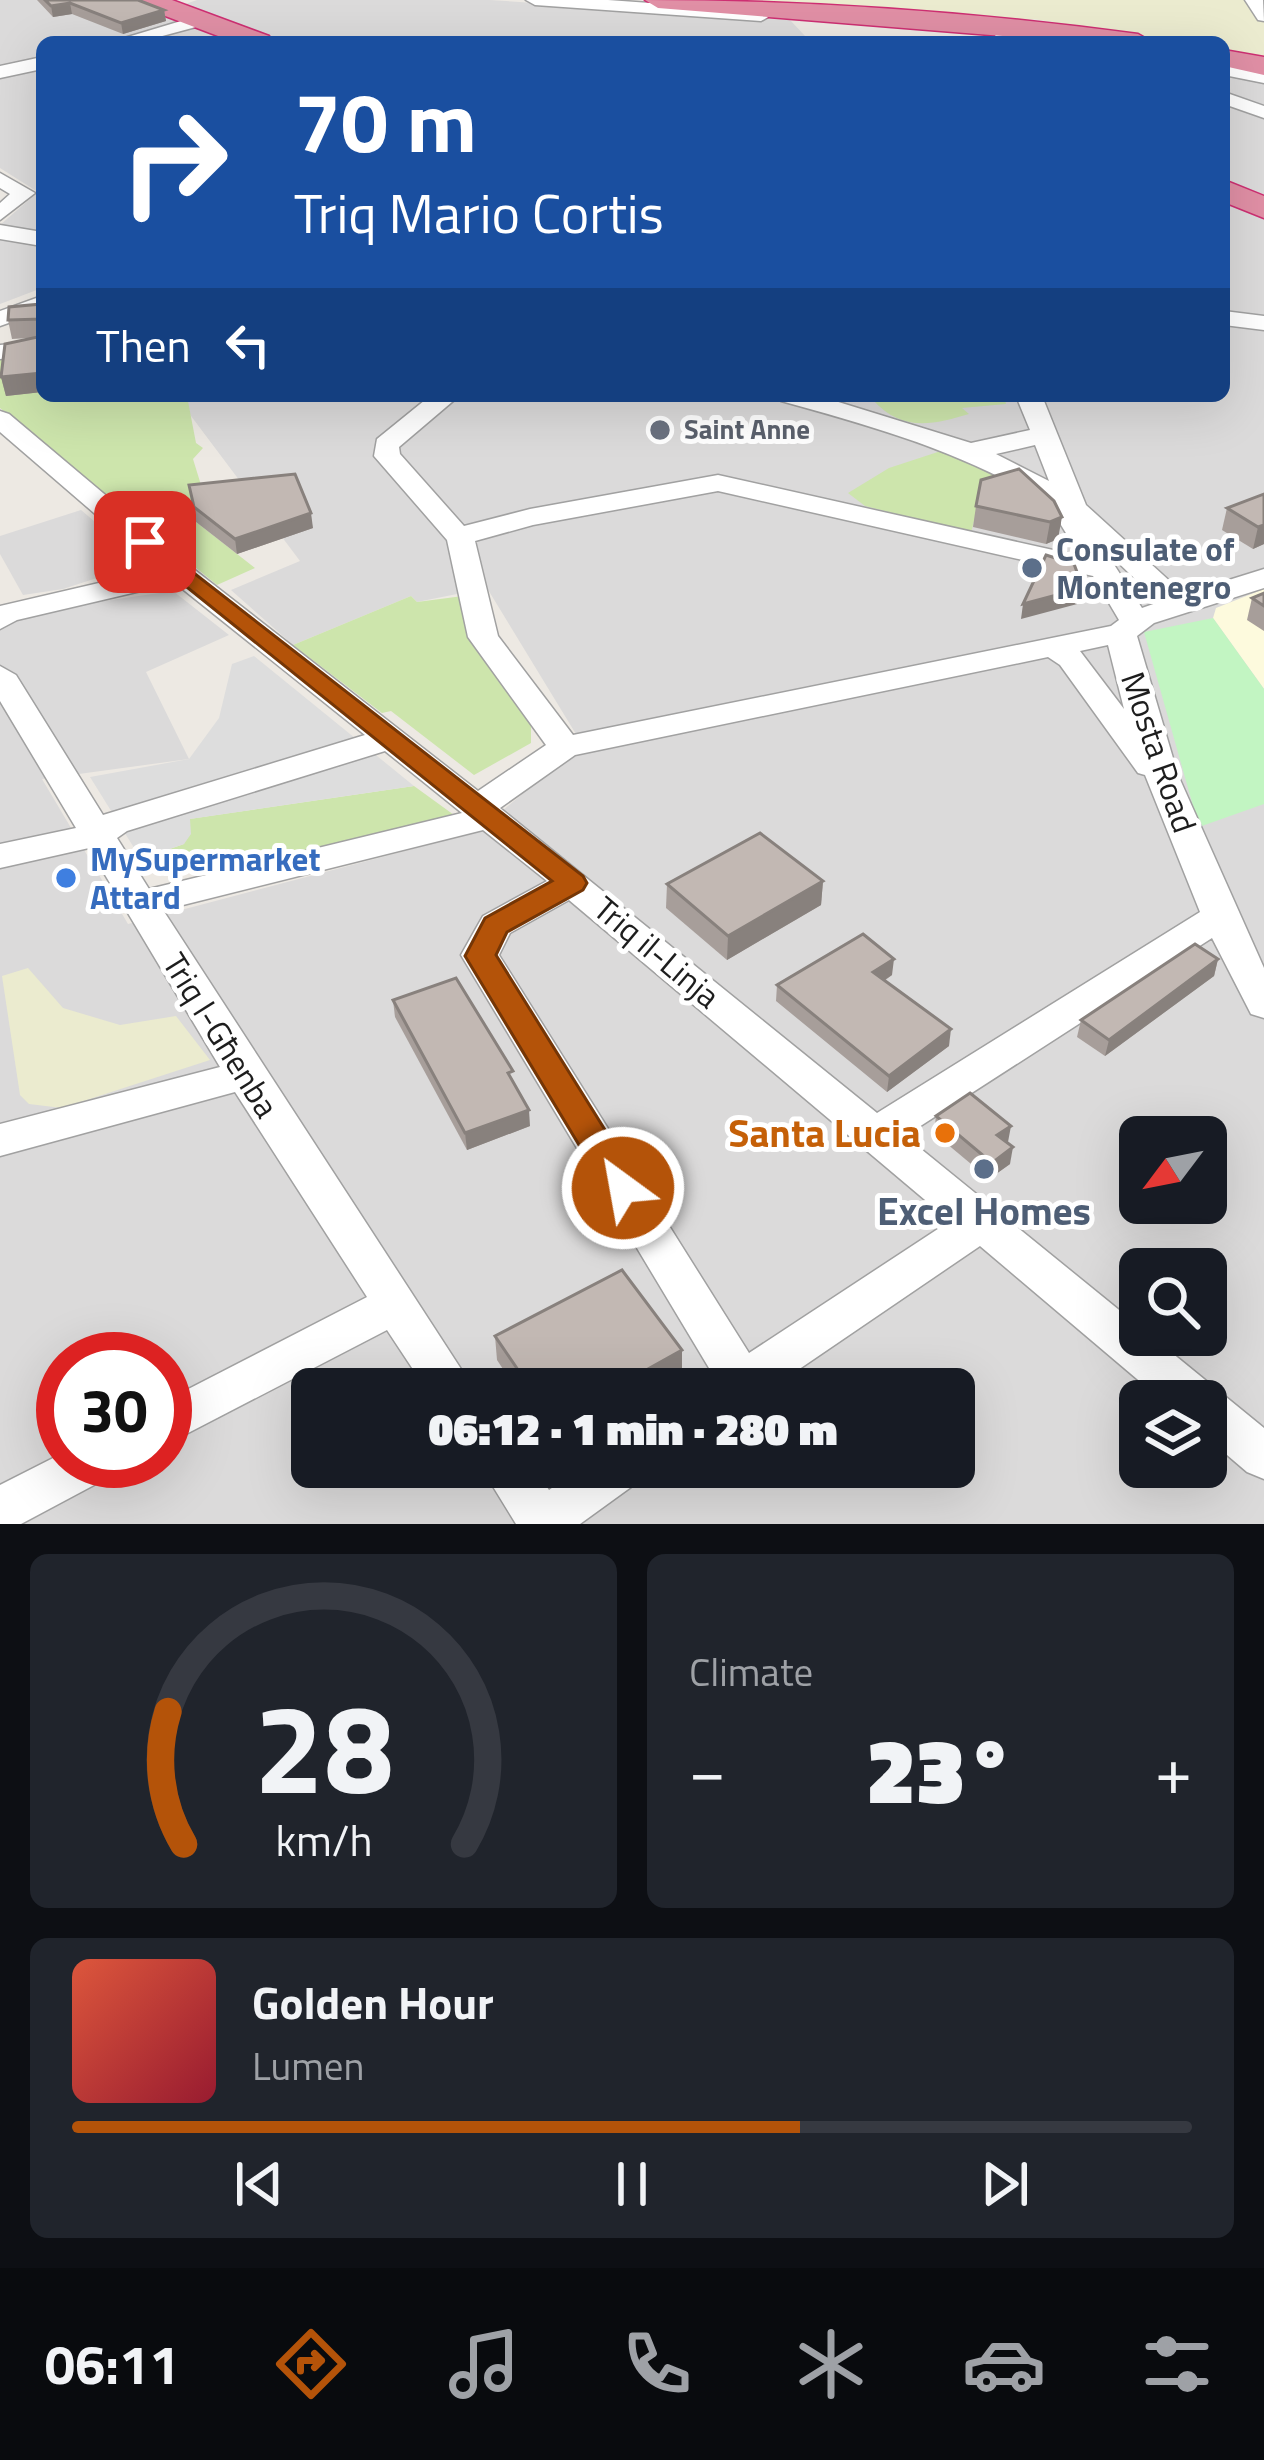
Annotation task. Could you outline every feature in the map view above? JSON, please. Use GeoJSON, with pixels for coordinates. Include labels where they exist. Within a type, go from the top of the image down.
{"type":"FeatureCollection","features":[{"type":"Feature","properties":{"kind":"highway"},"geometry":{"type":"LineString","coordinates":[[148,0],[191,11],[246,36]]}},
{"type":"Feature","properties":{"kind":"highway"},"geometry":{"type":"LineString","coordinates":[[658,0],[1093,36]]}},
{"type":"Feature","properties":{"kind":"highway"},"geometry":{"type":"LineString","coordinates":[[1230,60],[1261,73]]}},
{"type":"Feature","properties":{"kind":"highway"},"geometry":{"type":"LineString","coordinates":[[1230,193],[1264,208]]}},
{"type":"Feature","properties":{"kind":"street"},"geometry":{"type":"LineString","coordinates":[[535,0],[997,36]]}},
{"type":"Feature","properties":{"kind":"street"},"geometry":{"type":"LineString","coordinates":[[1254,0],[1264,16]]}},
{"type":"Feature","properties":{"kind":"street"},"geometry":{"type":"LineString","coordinates":[[134,36],[191,11]]}},
{"type":"Feature","properties":{"kind":"street"},"geometry":{"type":"LineString","coordinates":[[753,36],[746,20],[762,16]]}},
{"type":"Feature","properties":{"kind":"street"},"geometry":{"type":"LineString","coordinates":[[0,72],[36,64]]}},
{"type":"Feature","properties":{"kind":"street"},"geometry":{"type":"LineString","coordinates":[[1230,69],[1261,73]]}},
{"type":"Feature","properties":{"kind":"street"},"geometry":{"type":"LineString","coordinates":[[1230,100],[1264,112]]}},
{"type":"Feature","properties":{"kind":"street"},"geometry":{"type":"LineString","coordinates":[[0,179],[24,193],[0,214]]}},
{"type":"Feature","properties":{"kind":"street"},"geometry":{"type":"LineString","coordinates":[[0,232],[36,237]]}},
{"type":"Feature","properties":{"kind":"street"},"geometry":{"type":"LineString","coordinates":[[0,319],[36,305]]}},
{"type":"Feature","properties":{"kind":"street"},"geometry":{"type":"LineString","coordinates":[[1230,319],[1264,323]]}},
{"type":"Feature","properties":{"kind":"street"},"geometry":{"type":"LineString","coordinates":[[0,352],[36,349]]}},
{"type":"Feature","properties":{"kind":"street"},"geometry":{"type":"LineString","coordinates":[[439,402],[386,445],[386,456],[404,471],[440,524],[460,536],[530,517],[718,484],[1103,570]]}},
{"type":"Feature","properties":{"kind":"street"},"geometry":{"type":"LineString","coordinates":[[813,402],[970,451],[1074,509]]}},
{"type":"Feature","properties":{"kind":"street","name":"Mosta Road"},"geometry":{"type":"LineString","coordinates":[[1037,402],[1074,509],[1075,525],[1103,570],[1128,627],[1129,670],[1174,802],[1220,916],[1264,1004]]}},
{"type":"Feature","properties":{"kind":"street","name":"Triq il-Linja"},"geometry":{"type":"LineString","coordinates":[[0,419],[181,573],[572,883],[1172,1380]]}},
{"type":"Feature","properties":{"kind":"street"},"geometry":{"type":"LineString","coordinates":[[970,451],[1045,435]]}},
{"type":"Feature","properties":{"kind":"street","name":"Mosta Road"},"geometry":{"type":"LineString","coordinates":[[1074,509],[1178,604]]}},
{"type":"Feature","properties":{"kind":"street"},"geometry":{"type":"LineString","coordinates":[[460,536],[483,638],[565,747]]}},
{"type":"Feature","properties":{"kind":"street"},"geometry":{"type":"LineString","coordinates":[[4,616],[181,573]]}},
{"type":"Feature","properties":{"kind":"street"},"geometry":{"type":"LineString","coordinates":[[142,903],[484,812],[565,747],[1052,646],[1128,627],[1178,604],[1264,578]]}},
{"type":"Feature","properties":{"kind":"street"},"geometry":{"type":"LineString","coordinates":[[1052,646],[1071,658],[1174,802]]}},
{"type":"Feature","properties":{"kind":"street","name":"Triq l-Għenba"},"geometry":{"type":"LineString","coordinates":[[0,675],[244,1076],[436,1368]]}},
{"type":"Feature","properties":{"kind":"street"},"geometry":{"type":"LineString","coordinates":[[0,856],[98,835],[115,824],[392,738]]}},
{"type":"Feature","properties":{"kind":"street"},"geometry":{"type":"LineString","coordinates":[[572,883],[496,925],[480,956],[726,1368]]}},
{"type":"Feature","properties":{"kind":"street"},"geometry":{"type":"LineString","coordinates":[[876,1134],[1220,916]]}},
{"type":"Feature","properties":{"kind":"street"},"geometry":{"type":"LineString","coordinates":[[0,1140],[244,1076]]}},
{"type":"Feature","properties":{"kind":"street"},"geometry":{"type":"LineString","coordinates":[[764,1368],[981,1223]]}},
{"type":"Feature","properties":{"kind":"street"},"geometry":{"type":"LineString","coordinates":[[192,1410],[393,1305]]}},
{"type":"Feature","properties":{"kind":"street"},"geometry":{"type":"LineString","coordinates":[[1227,1426],[1264,1456]]}},
{"type":"Feature","properties":{"kind":"street"},"geometry":{"type":"LineString","coordinates":[[0,1510],[42,1488]]}},
{"type":"Feature","properties":{"kind":"street"},"geometry":{"type":"LineString","coordinates":[[520,1488],[544,1523],[592,1488]]}},
{"type":"Feature","properties":{"kind":"shaded area"},"geometry":{"type":"Polygon","coordinates":[[[0,0],[123,0],[159,13],[197,0],[490,0],[790,20],[805,36],[36,36],[36,191],[0,168],[0,0]]]}},
{"type":"Feature","properties":{"kind":"shaded area"},"geometry":{"type":"Polygon","coordinates":[[[1230,75],[1264,82],[1264,1524],[0,1524],[0,608],[35,611],[173,591],[229,635],[146,672],[189,759],[42,779],[128,924],[477,832],[582,744],[487,588],[417,602],[411,596],[293,645],[231,590],[300,561],[181,402],[1230,402],[1230,75]]]}},
{"type":"Feature","properties":{"kind":"shaded area"},"geometry":{"type":"Polygon","coordinates":[[[36,194],[36,231],[0,225],[36,194]]]}},
{"type":"Feature","properties":{"kind":"shaded area"},"geometry":{"type":"Polygon","coordinates":[[[0,238],[36,243],[36,290],[0,304],[0,238]]]}},
{"type":"Feature","properties":{"kind":"shaded area"},"geometry":{"type":"Polygon","coordinates":[[[81,510],[143,563],[63,589],[23,595],[0,554],[0,536],[81,510]]]}},
{"type":"Feature","properties":{"kind":"shaded area"},"geometry":{"type":"Polygon","coordinates":[[[1264,589],[1264,689],[1213,618],[1216,608],[1264,589]]]}},
{"type":"Feature","properties":{"kind":"shaded area"},"geometry":{"type":"Polygon","coordinates":[[[254,656],[414,786],[190,819],[191,834],[184,844],[141,859],[90,777],[189,759],[219,718],[232,664],[254,656]]]}},
{"type":"Feature","properties":{"kind":"green space"},"geometry":{"type":"Polygon","coordinates":[[[738,0],[1264,0],[1264,62],[1230,55],[1230,36],[1119,36],[1034,19],[1014,23],[814,3],[738,0]]]}},
{"type":"Feature","properties":{"kind":"green space"},"geometry":{"type":"Polygon","coordinates":[[[36,355],[36,402],[188,402],[196,443],[203,448],[193,459],[205,498],[196,522],[255,568],[217,585],[0,408],[0,358],[36,355]]]}},
{"type":"Feature","properties":{"kind":"green space"},"geometry":{"type":"Polygon","coordinates":[[[875,402],[1006,404],[962,408],[969,414],[918,423],[875,402]]]}},
{"type":"Feature","properties":{"kind":"green space"},"geometry":{"type":"Polygon","coordinates":[[[950,448],[1018,490],[979,501],[971,533],[865,506],[848,493],[889,468],[950,448]]]}},
{"type":"Feature","properties":{"kind":"green space"},"geometry":{"type":"Polygon","coordinates":[[[411,596],[417,602],[463,596],[531,716],[531,743],[474,775],[293,645],[411,596]]]}},
{"type":"Feature","properties":{"kind":"green space"},"geometry":{"type":"Polygon","coordinates":[[[1213,618],[1264,689],[1264,804],[1199,827],[1144,632],[1213,618]]]}},
{"type":"Feature","properties":{"kind":"green space"},"geometry":{"type":"Polygon","coordinates":[[[414,786],[454,815],[349,840],[343,855],[284,865],[216,859],[158,874],[141,859],[184,844],[189,819],[414,786]]]}},
{"type":"Feature","properties":{"kind":"green space"},"geometry":{"type":"Polygon","coordinates":[[[28,968],[63,1008],[120,1025],[176,1016],[210,1060],[62,1108],[29,1104],[20,1095],[2,976],[28,968]]]}},
{"type":"Feature","properties":{"kind":"building"},"geometry":{"type":"Polygon","coordinates":[[[45,0],[138,0],[164,10],[121,23],[70,3],[51,6],[45,0]]]}},
{"type":"Feature","properties":{"kind":"building"},"geometry":{"type":"Polygon","coordinates":[[[36,305],[36,319],[8,320],[9,307],[36,305]]]}},
{"type":"Feature","properties":{"kind":"building"},"geometry":{"type":"Polygon","coordinates":[[[36,337],[36,374],[1,377],[5,344],[36,337]]]}},
{"type":"Feature","properties":{"kind":"building"},"geometry":{"type":"Polygon","coordinates":[[[1019,469],[1054,501],[1062,517],[1050,522],[976,506],[981,480],[1019,469]]]}},
{"type":"Feature","properties":{"kind":"building"},"geometry":{"type":"Polygon","coordinates":[[[295,474],[311,513],[235,539],[194,507],[189,485],[295,474]]]}},
{"type":"Feature","properties":{"kind":"building"},"geometry":{"type":"Polygon","coordinates":[[[1264,494],[1264,525],[1258,527],[1227,508],[1264,494]]]}},
{"type":"Feature","properties":{"kind":"building"},"geometry":{"type":"Polygon","coordinates":[[[1046,555],[1074,564],[1083,588],[1023,604],[1046,555]]]}},
{"type":"Feature","properties":{"kind":"building"},"geometry":{"type":"Polygon","coordinates":[[[760,833],[823,881],[728,936],[667,884],[760,833]]]}},
{"type":"Feature","properties":{"kind":"building"},"geometry":{"type":"Polygon","coordinates":[[[863,934],[894,959],[873,972],[951,1029],[889,1076],[777,985],[863,934]]]}},
{"type":"Feature","properties":{"kind":"building"},"geometry":{"type":"Polygon","coordinates":[[[1195,944],[1218,959],[1109,1040],[1081,1020],[1195,944]]]}},
{"type":"Feature","properties":{"kind":"building"},"geometry":{"type":"Polygon","coordinates":[[[456,978],[513,1071],[508,1073],[529,1110],[465,1133],[393,1000],[456,978]]]}},
{"type":"Feature","properties":{"kind":"building"},"geometry":{"type":"Polygon","coordinates":[[[970,1093],[1011,1126],[997,1135],[1013,1147],[992,1163],[936,1116],[970,1093]]]}},
{"type":"Feature","properties":{"kind":"building"},"geometry":{"type":"Polygon","coordinates":[[[622,1270],[682,1350],[650,1368],[517,1368],[495,1336],[622,1270]]]}},
{"type":"Feature","properties":{"kind":"place","name":"Saint Anne"},"geometry":{"type":"Point","coordinates":[660,430]}},
{"type":"Feature","properties":{"kind":"place","name":"Consulate of Montenegro"},"geometry":{"type":"Point","coordinates":[1032,568]}},
{"type":"Feature","properties":{"kind":"place","name":"MySupermarket Attard"},"geometry":{"type":"Point","coordinates":[66,878]}},
{"type":"Feature","properties":{"kind":"place","name":"Santa Lucia"},"geometry":{"type":"Point","coordinates":[945,1133]}},
{"type":"Feature","properties":{"kind":"place","name":"Excel Homes"},"geometry":{"type":"Point","coordinates":[984,1169]}},
{"type":"Feature","properties":{"kind":"route"},"geometry":{"type":"LineString","coordinates":[[145,542],[572,883],[496,925],[480,956],[623,1188]]}}]}
